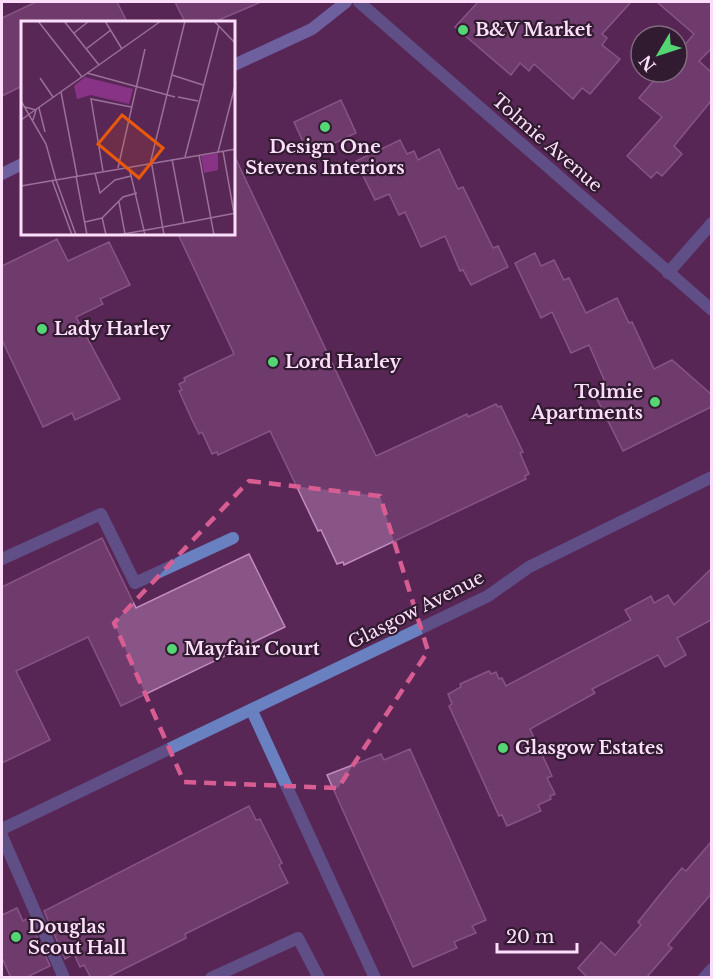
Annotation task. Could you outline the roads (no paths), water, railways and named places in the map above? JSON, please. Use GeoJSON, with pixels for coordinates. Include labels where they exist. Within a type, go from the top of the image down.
{"type":"FeatureCollection","features":[{"type":"Feature","properties":{"kind":"main road"},"geometry":{"type":"LineString","coordinates":[[236,64],[312,29],[346,2]]}},
{"type":"Feature","properties":{"kind":"main road"},"geometry":{"type":"LineString","coordinates":[[2,174],[21,164]]}},
{"type":"Feature","properties":{"kind":"street","name":"Tolmie Avenue"},"geometry":{"type":"LineString","coordinates":[[359,2],[711,310]]}},
{"type":"Feature","properties":{"kind":"street"},"geometry":{"type":"LineString","coordinates":[[668,273],[711,223]]}},
{"type":"Feature","properties":{"kind":"street","name":"Glasgow Avenue"},"geometry":{"type":"LineString","coordinates":[[2,829],[488,596],[529,567],[711,477]]}},
{"type":"Feature","properties":{"kind":"street"},"geometry":{"type":"LineString","coordinates":[[2,559],[101,514],[135,583],[233,538]]}},
{"type":"Feature","properties":{"kind":"street"},"geometry":{"type":"LineString","coordinates":[[252,711],[375,978]]}},
{"type":"Feature","properties":{"kind":"street"},"geometry":{"type":"LineString","coordinates":[[2,836],[64,978]]}},
{"type":"Feature","properties":{"kind":"street"},"geometry":{"type":"LineString","coordinates":[[211,978],[298,938],[319,978]]}},
{"type":"Feature","properties":{"kind":"street"},"geometry":{"type":"LineString","coordinates":[[704,978],[711,969]]}},
{"type":"Feature","properties":{"kind":"place","name":"B&V Market"},"geometry":{"type":"Point","coordinates":[463,30]}},
{"type":"Feature","properties":{"kind":"place","name":"Design One Stevens Interiors"},"geometry":{"type":"Point","coordinates":[325,127]}},
{"type":"Feature","properties":{"kind":"place","name":"Lady Harley"},"geometry":{"type":"Point","coordinates":[42,329]}},
{"type":"Feature","properties":{"kind":"place","name":"Lord Harley"},"geometry":{"type":"Point","coordinates":[273,362]}},
{"type":"Feature","properties":{"kind":"place","name":"Tolmie Apartments"},"geometry":{"type":"Point","coordinates":[655,402]}},
{"type":"Feature","properties":{"kind":"place","name":"Mayfair Court"},"geometry":{"type":"Point","coordinates":[172,649]}},
{"type":"Feature","properties":{"kind":"place","name":"Glasgow Estates"},"geometry":{"type":"Point","coordinates":[503,748]}},
{"type":"Feature","properties":{"kind":"place","name":"Douglas Scout Hall"},"geometry":{"type":"Point","coordinates":[16,937]}}]}
